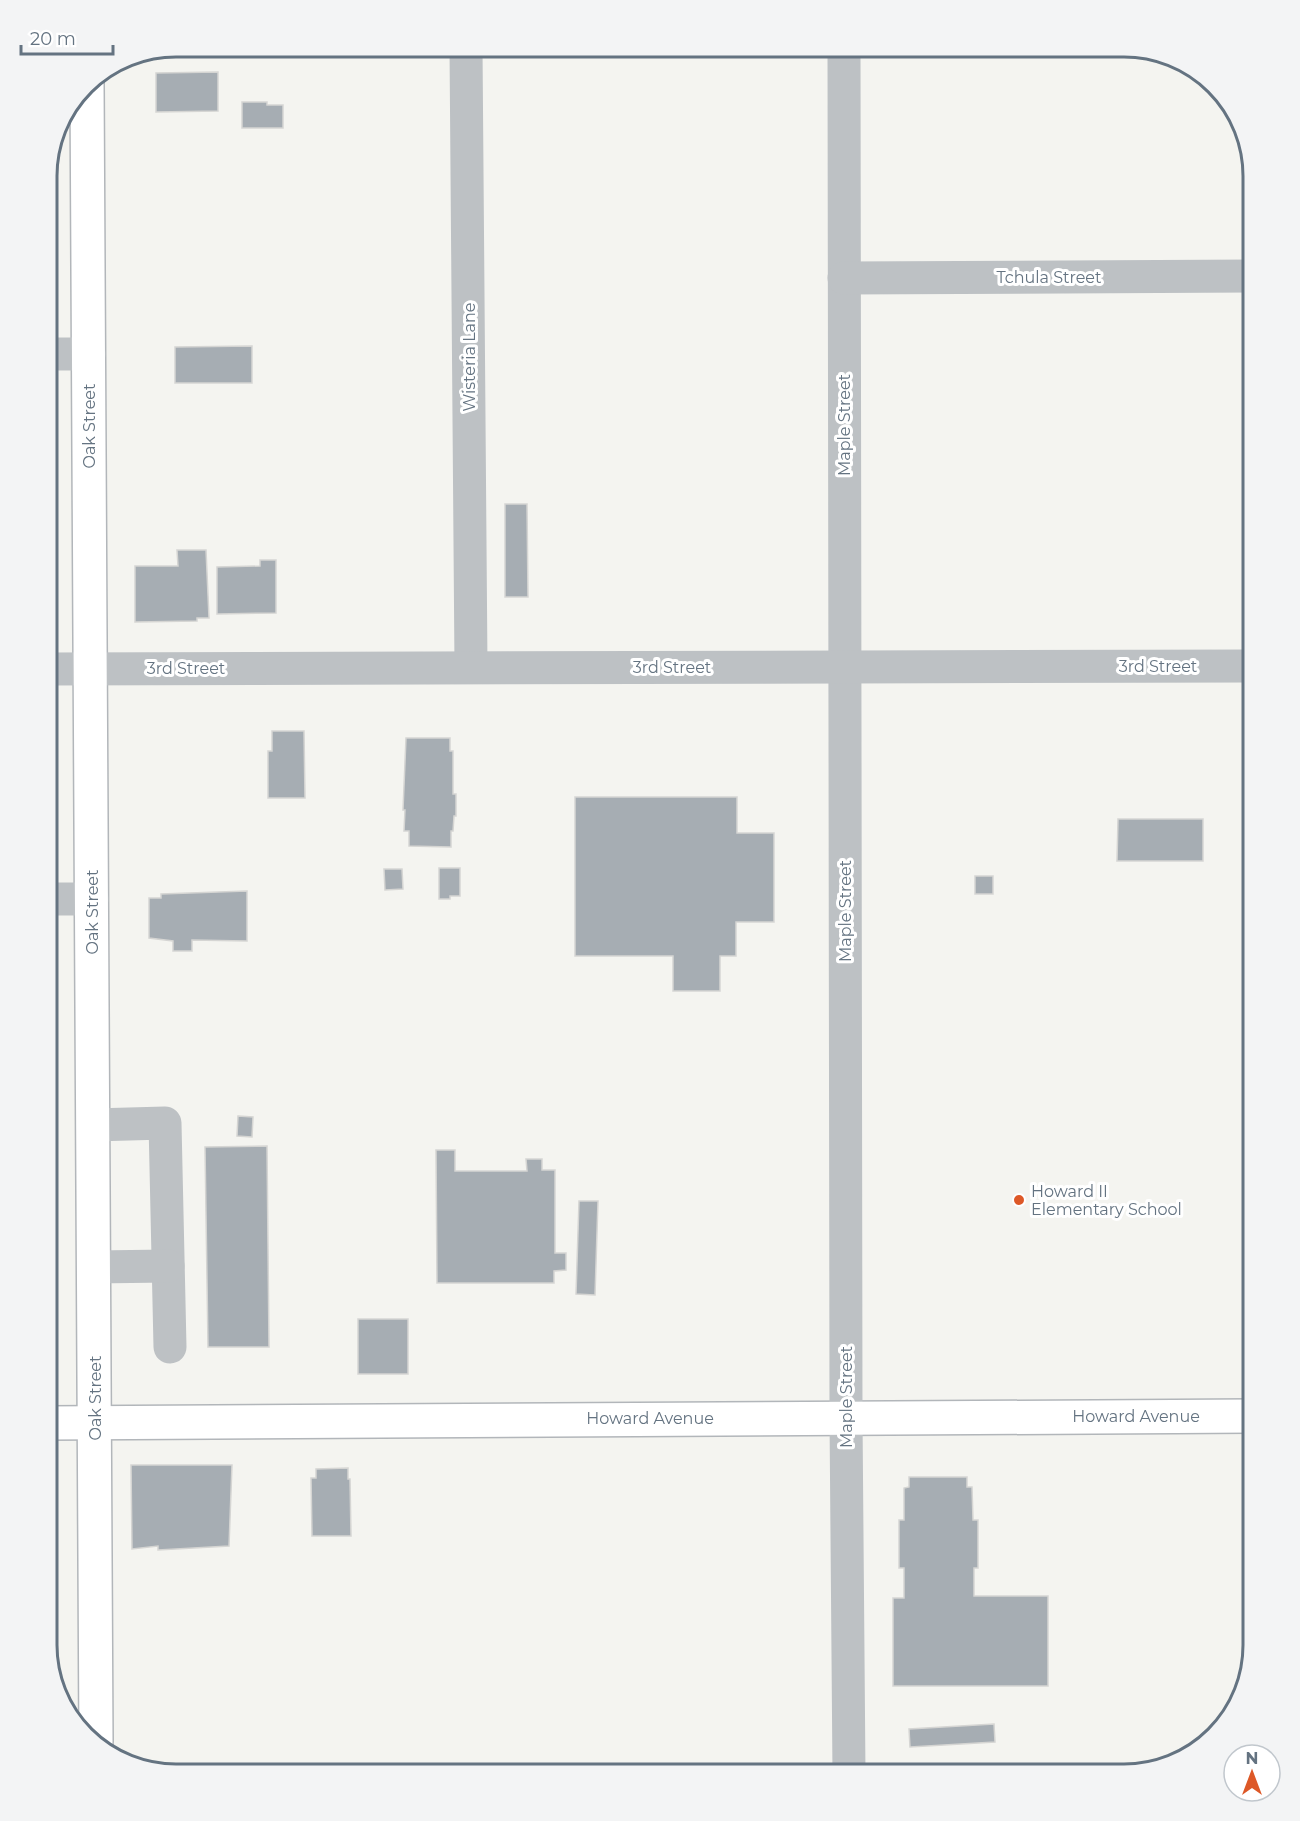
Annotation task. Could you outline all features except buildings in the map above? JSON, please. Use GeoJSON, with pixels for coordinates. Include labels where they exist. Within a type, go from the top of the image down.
{"type":"FeatureCollection","features":[{"type":"Feature","properties":{"kind":"main road","name":"Oak Street"},"geometry":{"type":"LineString","coordinates":[[87,97],[96,1733]]}},
{"type":"Feature","properties":{"kind":"main road","name":"Howard Avenue"},"geometry":{"type":"LineString","coordinates":[[57,1423],[1243,1416]]}},
{"type":"Feature","properties":{"kind":"street","name":"Wisteria Lane"},"geometry":{"type":"LineString","coordinates":[[466,57],[471,667]]}},
{"type":"Feature","properties":{"kind":"street","name":"Maple Street"},"geometry":{"type":"LineString","coordinates":[[844,57],[846,1417],[849,1764]]}},
{"type":"Feature","properties":{"kind":"street","name":"Tchula Street"},"geometry":{"type":"LineString","coordinates":[[844,278],[1243,276]]}},
{"type":"Feature","properties":{"kind":"street"},"geometry":{"type":"LineString","coordinates":[[57,354],[88,354]]}},
{"type":"Feature","properties":{"kind":"street","name":"3rd Street"},"geometry":{"type":"LineString","coordinates":[[57,669],[1243,666]]}},
{"type":"Feature","properties":{"kind":"street"},"geometry":{"type":"LineString","coordinates":[[57,899],[92,898]]}},
{"type":"Feature","properties":{"kind":"street"},"geometry":{"type":"LineString","coordinates":[[93,1125],[165,1123],[170,1347]]}},
{"type":"Feature","properties":{"kind":"street"},"geometry":{"type":"LineString","coordinates":[[94,1267],[168,1266]]}},
{"type":"Feature","properties":{"kind":"place","name":"Howard II Elementary School"},"geometry":{"type":"Point","coordinates":[1019,1200]}}]}
